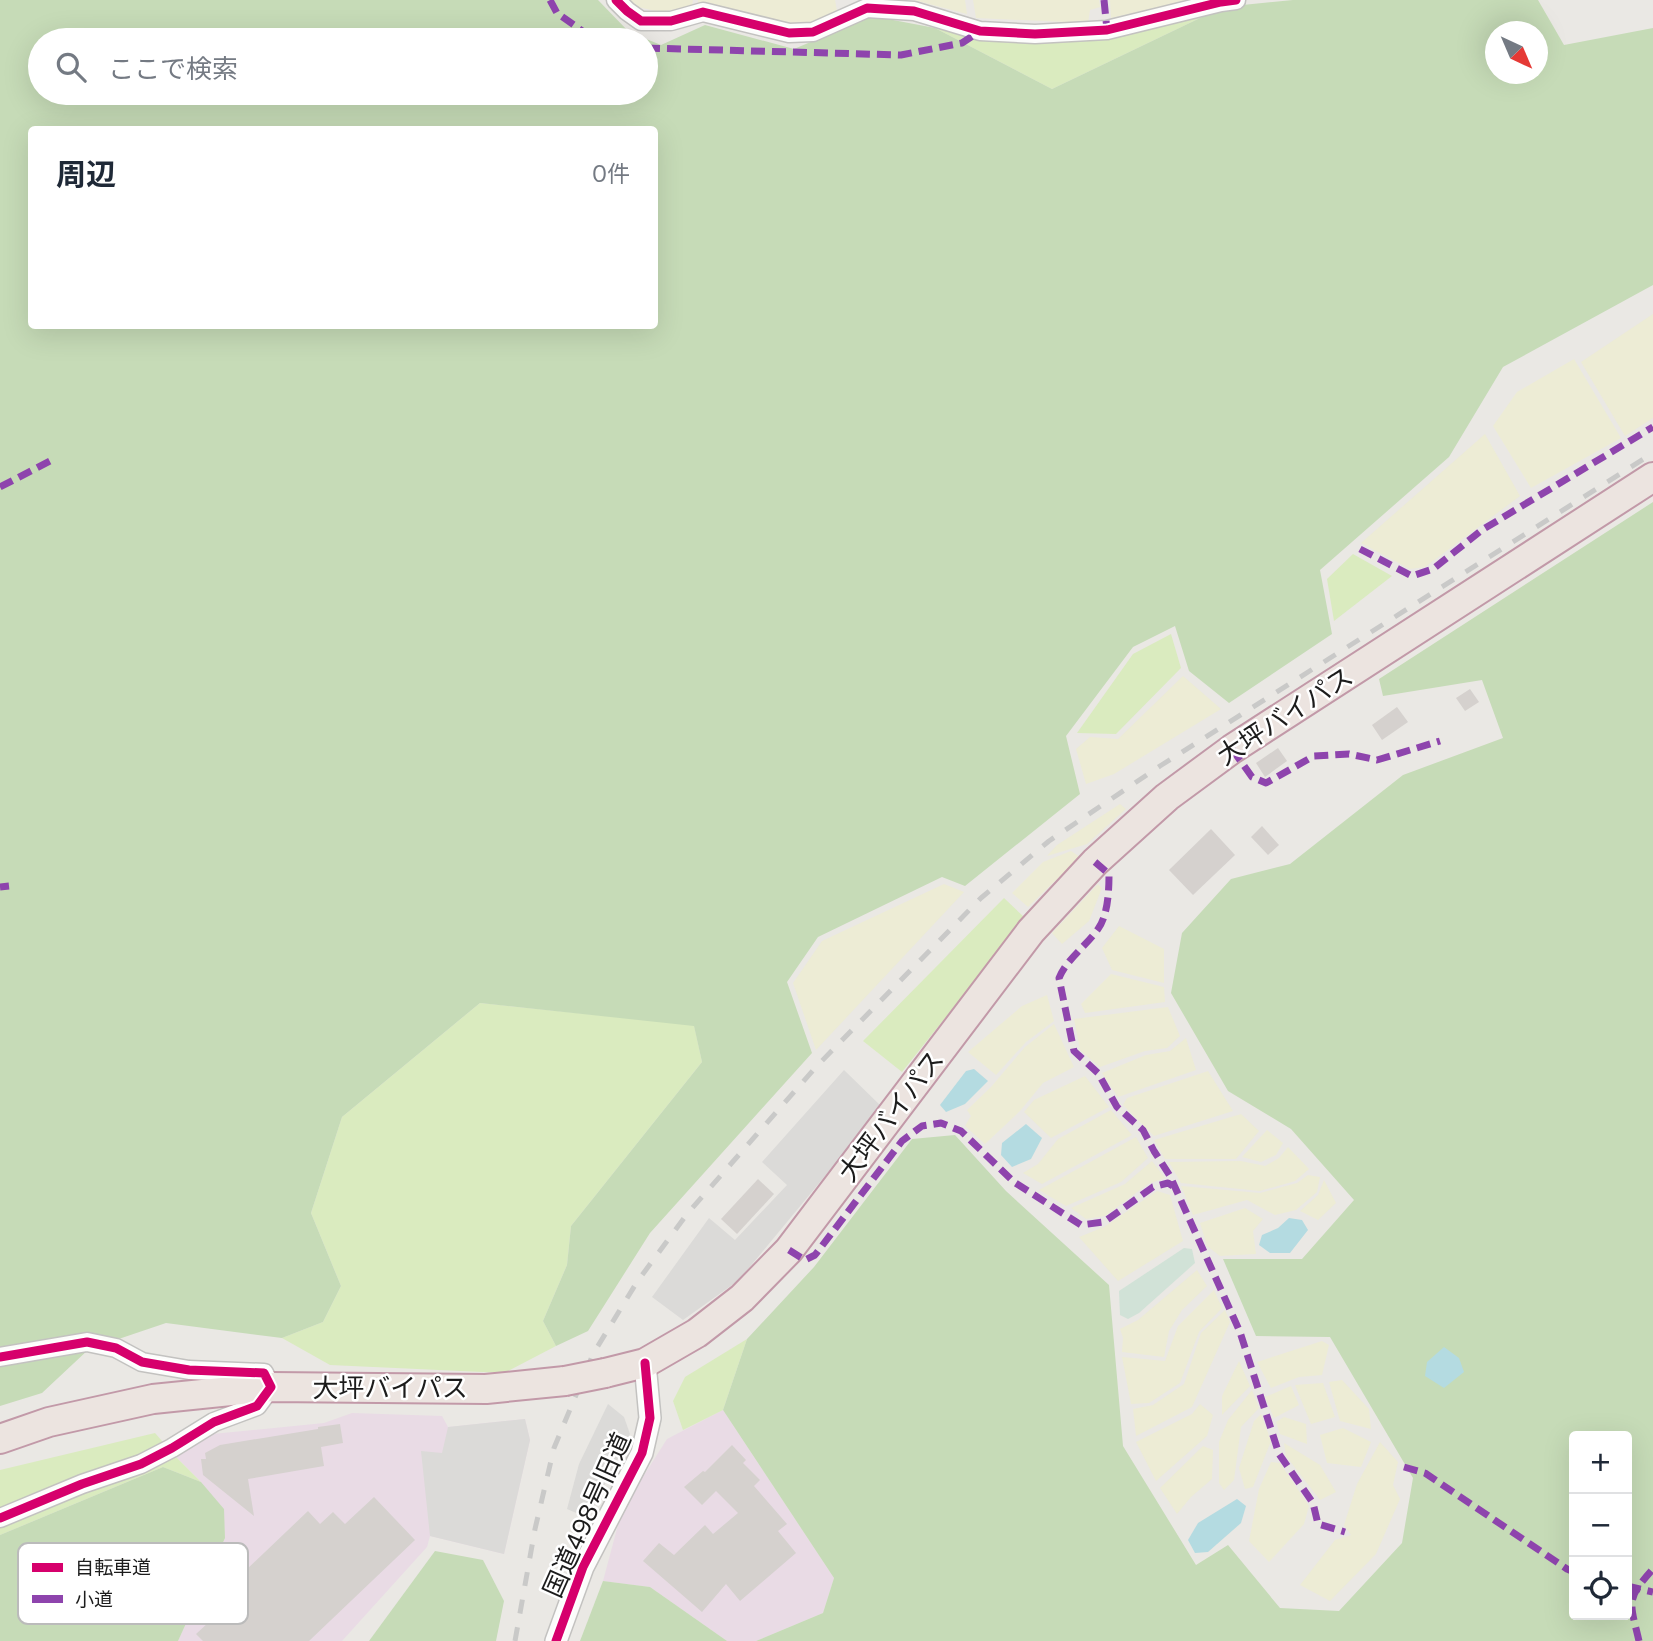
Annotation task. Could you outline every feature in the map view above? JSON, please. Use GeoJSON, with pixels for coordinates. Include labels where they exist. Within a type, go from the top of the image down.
{"type":"FeatureCollection","features":[{"type":"Feature","properties":{"kind":"highway","name":"大坪バイパス"},"geometry":{"type":"LineString","coordinates":[[0,1439],[49,1422],[153,1399],[271,1387],[486,1389],[565,1381],[645,1363],[697,1333],[742,1298],[789,1250],[1031,931],[1095,862],[1167,797],[1232,750],[1653,478]]}},
{"type":"Feature","properties":{"kind":"street"},"geometry":{"type":"LineString","coordinates":[[616,0],[641,21],[671,21],[704,12],[789,33],[813,32],[867,8],[914,11],[979,31],[1035,34],[1107,30],[1236,0]]}},
{"type":"Feature","properties":{"kind":"street"},"geometry":{"type":"LineString","coordinates":[[0,1357],[88,1342],[116,1348],[142,1363],[190,1370],[264,1373],[271,1387],[257,1406],[214,1422],[141,1464],[82,1484],[0,1518]]}},
{"type":"Feature","properties":{"kind":"street","name":"国道498号旧道"},"geometry":{"type":"LineString","coordinates":[[556,1641],[583,1567],[642,1452],[650,1418],[645,1363]]}},
{"type":"Feature","properties":{"kind":"shaded area"},"geometry":{"type":"Polygon","coordinates":[[[844,1070],[882,1107],[739,1280],[683,1320],[652,1297],[709,1218],[735,1240],[787,1185],[762,1162],[844,1070]]]}},
{"type":"Feature","properties":{"kind":"shaded area"},"geometry":{"type":"Polygon","coordinates":[[[608,1404],[624,1417],[630,1434],[588,1518],[567,1509],[579,1464],[608,1404]]]}},
{"type":"Feature","properties":{"kind":"shaded area"},"geometry":{"type":"Polygon","coordinates":[[[723,1410],[834,1578],[823,1613],[756,1641],[727,1641],[650,1587],[603,1581],[622,1510],[667,1439],[723,1410]]]}},
{"type":"Feature","properties":{"kind":"shaded area"},"geometry":{"type":"Polygon","coordinates":[[[352,1413],[442,1416],[448,1427],[525,1419],[530,1440],[504,1554],[430,1536],[427,1547],[342,1641],[178,1641],[186,1624],[248,1624],[248,1543],[223,1543],[225,1538],[223,1509],[176,1457],[212,1434],[324,1423],[352,1413]]]}},
{"type":"Feature","properties":{"kind":"shaded area"},"geometry":{"type":"Polygon","coordinates":[[[525,1419],[530,1440],[504,1554],[430,1536],[421,1451],[442,1453],[448,1427],[525,1419]]]}},
{"type":"Feature","properties":{"kind":"green space"},"geometry":{"type":"Polygon","coordinates":[[[0,0],[598,0],[625,28],[28,28],[28,105],[658,105],[658,44],[661,45],[705,25],[794,49],[872,16],[935,28],[1052,89],[1223,7],[1293,0],[1538,0],[1564,45],[1653,28],[1653,285],[1503,367],[1449,457],[1320,570],[1332,634],[1229,703],[1189,671],[1175,626],[1133,647],[1066,736],[1080,794],[965,886],[942,877],[818,937],[787,982],[812,1053],[650,1233],[588,1331],[556,1346],[543,1321],[567,1265],[571,1226],[702,1062],[694,1026],[480,1003],[342,1117],[311,1213],[341,1286],[323,1322],[282,1338],[166,1323],[89,1349],[42,1393],[0,1406],[0,0]]]}},
{"type":"Feature","properties":{"kind":"green space"},"geometry":{"type":"Polygon","coordinates":[[[629,0],[693,0],[692,6],[660,12],[634,6],[629,0]]]}},
{"type":"Feature","properties":{"kind":"green space"},"geometry":{"type":"Polygon","coordinates":[[[698,0],[835,0],[837,11],[801,27],[698,4],[698,0]]]}},
{"type":"Feature","properties":{"kind":"green space"},"geometry":{"type":"Polygon","coordinates":[[[914,0],[965,0],[967,14],[914,0]]]}},
{"type":"Feature","properties":{"kind":"green space"},"geometry":{"type":"Polygon","coordinates":[[[973,0],[1099,0],[1100,7],[1090,10],[1088,23],[976,18],[973,0]]]}},
{"type":"Feature","properties":{"kind":"green space"},"geometry":{"type":"Polygon","coordinates":[[[1110,0],[1186,0],[1186,1],[1111,18],[1110,0]]]}},
{"type":"Feature","properties":{"kind":"green space"},"geometry":{"type":"Polygon","coordinates":[[[1223,7],[1052,89],[935,28],[1033,44],[1113,35],[1223,7]]]}},
{"type":"Feature","properties":{"kind":"green space"},"geometry":{"type":"Polygon","coordinates":[[[1653,314],[1653,418],[1625,436],[1581,362],[1653,314]]]}},
{"type":"Feature","properties":{"kind":"green space"},"geometry":{"type":"Polygon","coordinates":[[[1574,359],[1621,438],[1531,488],[1493,426],[1517,392],[1574,359]]]}},
{"type":"Feature","properties":{"kind":"green space"},"geometry":{"type":"Polygon","coordinates":[[[1485,434],[1520,496],[1425,567],[1410,569],[1361,543],[1485,434]]]}},
{"type":"Feature","properties":{"kind":"green space"},"geometry":{"type":"Polygon","coordinates":[[[1653,502],[1653,1641],[756,1641],[823,1613],[834,1578],[723,1410],[747,1339],[814,1267],[912,1139],[955,1135],[1006,1191],[1109,1285],[1123,1446],[1196,1565],[1228,1545],[1280,1608],[1339,1611],[1402,1543],[1413,1478],[1330,1337],[1256,1336],[1223,1259],[1302,1259],[1354,1200],[1291,1129],[1228,1091],[1171,993],[1182,933],[1231,879],[1290,864],[1403,775],[1503,738],[1482,680],[1383,696],[1379,679],[1653,502]]]}},
{"type":"Feature","properties":{"kind":"green space"},"geometry":{"type":"Polygon","coordinates":[[[1353,554],[1392,576],[1334,621],[1327,579],[1353,554]]]}},
{"type":"Feature","properties":{"kind":"green space"},"geometry":{"type":"Polygon","coordinates":[[[1171,634],[1181,668],[1116,734],[1077,733],[1133,654],[1171,634]]]}},
{"type":"Feature","properties":{"kind":"green space"},"geometry":{"type":"Polygon","coordinates":[[[1183,676],[1221,709],[1114,774],[1086,784],[1076,749],[1090,737],[1118,739],[1183,676]]]}},
{"type":"Feature","properties":{"kind":"green space"},"geometry":{"type":"Polygon","coordinates":[[[1120,804],[1126,809],[1087,844],[1047,856],[1057,845],[1120,804]]]}},
{"type":"Feature","properties":{"kind":"green space"},"geometry":{"type":"Polygon","coordinates":[[[1071,851],[1080,857],[1028,907],[1012,893],[1043,862],[1071,851]]]}},
{"type":"Feature","properties":{"kind":"green space"},"geometry":{"type":"Polygon","coordinates":[[[944,884],[964,892],[816,1050],[793,983],[822,941],[944,884]]]}},
{"type":"Feature","properties":{"kind":"green space"},"geometry":{"type":"Polygon","coordinates":[[[1098,884],[1102,888],[1089,921],[1062,944],[1052,933],[1098,884]]]}},
{"type":"Feature","properties":{"kind":"green space"},"geometry":{"type":"Polygon","coordinates":[[[1004,898],[1025,918],[902,1072],[863,1041],[1004,898]]]}},
{"type":"Feature","properties":{"kind":"green space"},"geometry":{"type":"Polygon","coordinates":[[[1119,926],[1164,949],[1164,983],[1112,970],[1102,948],[1119,926]]]}},
{"type":"Feature","properties":{"kind":"green space"},"geometry":{"type":"Polygon","coordinates":[[[1111,974],[1164,987],[1165,1002],[1085,1013],[1081,1004],[1111,974]]]}},
{"type":"Feature","properties":{"kind":"green space"},"geometry":{"type":"Polygon","coordinates":[[[1047,995],[1054,1021],[1026,1042],[996,1075],[968,1052],[1022,1006],[1047,995]]]}},
{"type":"Feature","properties":{"kind":"green space"},"geometry":{"type":"Polygon","coordinates":[[[480,1003],[694,1025],[702,1062],[571,1226],[567,1265],[543,1321],[556,1346],[504,1373],[330,1365],[282,1338],[323,1322],[341,1286],[311,1213],[342,1117],[480,1003]]]}},
{"type":"Feature","properties":{"kind":"green space"},"geometry":{"type":"Polygon","coordinates":[[[1168,1007],[1180,1036],[1167,1048],[1145,1051],[1100,1067],[1080,1050],[1074,1019],[1168,1007]]]}},
{"type":"Feature","properties":{"kind":"green space"},"geometry":{"type":"Polygon","coordinates":[[[1054,1024],[1074,1067],[1043,1083],[1020,1111],[985,1144],[965,1126],[971,1116],[967,1110],[1025,1047],[1054,1024]]]}},
{"type":"Feature","properties":{"kind":"green space"},"geometry":{"type":"Polygon","coordinates":[[[1186,1038],[1196,1070],[1118,1097],[1102,1073],[1146,1055],[1170,1051],[1186,1038]]]}},
{"type":"Feature","properties":{"kind":"green space"},"geometry":{"type":"Polygon","coordinates":[[[1208,1071],[1233,1111],[1154,1136],[1123,1105],[1127,1098],[1208,1071]]]}},
{"type":"Feature","properties":{"kind":"green space"},"geometry":{"type":"Polygon","coordinates":[[[1085,1076],[1109,1107],[1051,1138],[1024,1112],[1034,1100],[1085,1076]]]}},
{"type":"Feature","properties":{"kind":"green space"},"geometry":{"type":"Polygon","coordinates":[[[1111,1110],[1132,1135],[1042,1184],[1023,1173],[1038,1164],[1058,1139],[1111,1110]]]}},
{"type":"Feature","properties":{"kind":"green space"},"geometry":{"type":"Polygon","coordinates":[[[1241,1114],[1259,1131],[1236,1159],[1165,1159],[1154,1140],[1241,1114]]]}},
{"type":"Feature","properties":{"kind":"green space"},"geometry":{"type":"Polygon","coordinates":[[[1267,1130],[1283,1143],[1276,1155],[1261,1162],[1242,1157],[1267,1130]]]}},
{"type":"Feature","properties":{"kind":"green space"},"geometry":{"type":"Polygon","coordinates":[[[1136,1137],[1148,1158],[1121,1182],[1066,1206],[1039,1190],[1136,1137]]]}},
{"type":"Feature","properties":{"kind":"green space"},"geometry":{"type":"Polygon","coordinates":[[[1288,1147],[1309,1169],[1295,1181],[1260,1191],[1181,1183],[1169,1162],[1241,1161],[1265,1166],[1279,1158],[1288,1147]]]}},
{"type":"Feature","properties":{"kind":"green space"},"geometry":{"type":"Polygon","coordinates":[[[1152,1161],[1165,1178],[1148,1184],[1105,1216],[1086,1219],[1071,1208],[1125,1184],[1152,1161]]]}},
{"type":"Feature","properties":{"kind":"green space"},"geometry":{"type":"Polygon","coordinates":[[[1308,1175],[1320,1177],[1317,1192],[1296,1210],[1275,1215],[1247,1200],[1193,1215],[1181,1186],[1260,1193],[1297,1183],[1308,1175]]]}},
{"type":"Feature","properties":{"kind":"green space"},"geometry":{"type":"Polygon","coordinates":[[[1324,1180],[1336,1203],[1318,1220],[1300,1211],[1318,1195],[1324,1180]]]}},
{"type":"Feature","properties":{"kind":"green space"},"geometry":{"type":"Polygon","coordinates":[[[1157,1191],[1170,1195],[1183,1241],[1118,1281],[1079,1237],[1104,1227],[1157,1191]]]}},
{"type":"Feature","properties":{"kind":"green space"},"geometry":{"type":"Polygon","coordinates":[[[1245,1208],[1263,1219],[1253,1231],[1256,1254],[1220,1256],[1207,1246],[1200,1223],[1245,1208]]]}},
{"type":"Feature","properties":{"kind":"green space"},"geometry":{"type":"Polygon","coordinates":[[[1184,1248],[1192,1249],[1195,1263],[1139,1313],[1128,1319],[1120,1315],[1119,1291],[1184,1248]]]}},
{"type":"Feature","properties":{"kind":"green space"},"geometry":{"type":"Polygon","coordinates":[[[1197,1270],[1207,1286],[1182,1310],[1169,1331],[1164,1357],[1122,1352],[1123,1338],[1120,1329],[1138,1320],[1197,1270]]]}},
{"type":"Feature","properties":{"kind":"green space"},"geometry":{"type":"Polygon","coordinates":[[[1214,1290],[1222,1308],[1199,1332],[1180,1383],[1149,1403],[1131,1404],[1122,1357],[1165,1361],[1178,1326],[1214,1290]]]}},
{"type":"Feature","properties":{"kind":"green space"},"geometry":{"type":"Polygon","coordinates":[[[1225,1310],[1230,1322],[1192,1407],[1136,1436],[1133,1409],[1153,1405],[1184,1384],[1201,1333],[1225,1310]]]}},
{"type":"Feature","properties":{"kind":"green space"},"geometry":{"type":"Polygon","coordinates":[[[747,1339],[723,1410],[683,1430],[673,1401],[685,1377],[747,1339]]]}},
{"type":"Feature","properties":{"kind":"green space"},"geometry":{"type":"Polygon","coordinates":[[[1322,1341],[1329,1345],[1322,1375],[1299,1377],[1271,1388],[1257,1362],[1322,1341]]]}},
{"type":"Feature","properties":{"kind":"green space"},"geometry":{"type":"Polygon","coordinates":[[[1239,1361],[1250,1386],[1222,1415],[1222,1396],[1239,1361]]]}},
{"type":"Feature","properties":{"kind":"green space"},"geometry":{"type":"Polygon","coordinates":[[[1342,1380],[1369,1409],[1371,1429],[1340,1421],[1329,1382],[1342,1380]]]}},
{"type":"Feature","properties":{"kind":"green space"},"geometry":{"type":"Polygon","coordinates":[[[1323,1383],[1335,1417],[1311,1424],[1295,1385],[1323,1383]]]}},
{"type":"Feature","properties":{"kind":"green space"},"geometry":{"type":"Polygon","coordinates":[[[1291,1386],[1299,1405],[1274,1418],[1265,1397],[1291,1386]]]}},
{"type":"Feature","properties":{"kind":"green space"},"geometry":{"type":"Polygon","coordinates":[[[1252,1390],[1259,1408],[1241,1427],[1234,1480],[1224,1490],[1219,1483],[1219,1442],[1228,1420],[1252,1390]]]}},
{"type":"Feature","properties":{"kind":"green space"},"geometry":{"type":"Polygon","coordinates":[[[1200,1404],[1213,1415],[1207,1436],[1156,1481],[1136,1442],[1192,1414],[1200,1404]]]}},
{"type":"Feature","properties":{"kind":"green space"},"geometry":{"type":"Polygon","coordinates":[[[1261,1414],[1271,1441],[1253,1487],[1245,1489],[1239,1468],[1254,1421],[1261,1414]]]}},
{"type":"Feature","properties":{"kind":"green space"},"geometry":{"type":"Polygon","coordinates":[[[1284,1417],[1306,1424],[1307,1444],[1280,1434],[1276,1422],[1284,1417]]]}},
{"type":"Feature","properties":{"kind":"green space"},"geometry":{"type":"Polygon","coordinates":[[[1343,1428],[1371,1442],[1361,1467],[1327,1463],[1320,1435],[1343,1428]]]}},
{"type":"Feature","properties":{"kind":"green space"},"geometry":{"type":"Polygon","coordinates":[[[155,1433],[201,1482],[163,1467],[0,1535],[0,1470],[155,1433]]]}},
{"type":"Feature","properties":{"kind":"green space"},"geometry":{"type":"Polygon","coordinates":[[[1380,1442],[1398,1462],[1393,1485],[1400,1499],[1376,1554],[1330,1601],[1300,1585],[1335,1540],[1351,1535],[1344,1525],[1357,1484],[1380,1442]]]}},
{"type":"Feature","properties":{"kind":"green space"},"geometry":{"type":"Polygon","coordinates":[[[1284,1443],[1320,1465],[1336,1492],[1320,1500],[1286,1456],[1284,1443]]]}},
{"type":"Feature","properties":{"kind":"green space"},"geometry":{"type":"Polygon","coordinates":[[[1203,1446],[1213,1450],[1212,1479],[1191,1497],[1177,1514],[1160,1488],[1203,1446]]]}},
{"type":"Feature","properties":{"kind":"green space"},"geometry":{"type":"Polygon","coordinates":[[[1271,1462],[1280,1463],[1309,1506],[1304,1524],[1269,1562],[1249,1541],[1259,1489],[1271,1462]]]}},
{"type":"Feature","properties":{"kind":"green space"},"geometry":{"type":"Polygon","coordinates":[[[163,1467],[201,1482],[224,1509],[223,1543],[18,1543],[18,1624],[186,1624],[178,1641],[0,1641],[0,1535],[163,1467]]]}},
{"type":"Feature","properties":{"kind":"green space"},"geometry":{"type":"Polygon","coordinates":[[[435,1551],[483,1560],[504,1601],[496,1641],[369,1641],[435,1551]]]}},
{"type":"Feature","properties":{"kind":"green space"},"geometry":{"type":"Polygon","coordinates":[[[603,1581],[650,1587],[727,1641],[580,1641],[603,1581]]]}},
{"type":"Feature","properties":{"kind":"water"},"geometry":{"type":"Polygon","coordinates":[[[974,1069],[988,1081],[965,1104],[946,1112],[940,1105],[966,1071],[974,1069]]]}},
{"type":"Feature","properties":{"kind":"water"},"geometry":{"type":"Polygon","coordinates":[[[1026,1124],[1042,1138],[1031,1159],[1012,1167],[1001,1155],[1002,1143],[1026,1124]]]}},
{"type":"Feature","properties":{"kind":"water"},"geometry":{"type":"Polygon","coordinates":[[[1289,1218],[1302,1220],[1308,1230],[1290,1253],[1270,1253],[1259,1245],[1262,1235],[1278,1228],[1289,1218]]]}},
{"type":"Feature","properties":{"kind":"water"},"geometry":{"type":"Polygon","coordinates":[[[1444,1347],[1459,1358],[1464,1372],[1444,1388],[1425,1376],[1427,1362],[1444,1347]]]}},
{"type":"Feature","properties":{"kind":"water"},"geometry":{"type":"Polygon","coordinates":[[[1237,1499],[1246,1506],[1241,1523],[1208,1552],[1195,1553],[1188,1540],[1198,1523],[1237,1499]]]}},
{"type":"Feature","properties":{"kind":"building"},"geometry":{"type":"Polygon","coordinates":[[[1470,689],[1479,702],[1465,711],[1456,698],[1470,689]]]}},
{"type":"Feature","properties":{"kind":"building"},"geometry":{"type":"Polygon","coordinates":[[[1397,707],[1408,722],[1382,740],[1372,725],[1397,707]]]}},
{"type":"Feature","properties":{"kind":"building"},"geometry":{"type":"Polygon","coordinates":[[[1278,748],[1287,761],[1265,777],[1256,763],[1278,748]]]}},
{"type":"Feature","properties":{"kind":"building"},"geometry":{"type":"Polygon","coordinates":[[[1262,826],[1279,845],[1268,855],[1251,837],[1262,826]]]}},
{"type":"Feature","properties":{"kind":"building"},"geometry":{"type":"Polygon","coordinates":[[[1211,829],[1235,855],[1193,895],[1169,870],[1211,829]]]}},
{"type":"Feature","properties":{"kind":"building"},"geometry":{"type":"Polygon","coordinates":[[[758,1179],[774,1194],[737,1234],[721,1219],[758,1179]]]}},
{"type":"Feature","properties":{"kind":"building"},"geometry":{"type":"Polygon","coordinates":[[[340,1424],[343,1443],[321,1447],[324,1466],[248,1479],[254,1516],[203,1475],[201,1459],[206,1459],[205,1453],[220,1445],[340,1424]]]}},
{"type":"Feature","properties":{"kind":"building"},"geometry":{"type":"Polygon","coordinates":[[[732,1445],[746,1460],[743,1463],[760,1480],[754,1486],[787,1524],[778,1531],[796,1553],[740,1601],[726,1584],[702,1612],[643,1561],[659,1543],[674,1555],[705,1525],[713,1534],[738,1513],[716,1491],[702,1505],[684,1487],[705,1472],[732,1445]]]}},
{"type":"Feature","properties":{"kind":"building"},"geometry":{"type":"Polygon","coordinates":[[[374,1497],[415,1540],[309,1641],[203,1641],[196,1634],[207,1624],[248,1624],[248,1568],[308,1511],[320,1524],[333,1512],[345,1524],[374,1497]]]}},
{"type":"Feature","properties":{"kind":"railway"},"geometry":{"type":"LineString","coordinates":[[515,1641],[535,1529],[554,1448],[593,1354],[637,1282],[687,1214],[815,1068],[981,898],[1049,841],[1160,766],[1653,453]]}},
{"type":"Feature","properties":{"kind":"marked path"},"geometry":{"type":"LineString","coordinates":[[550,0],[557,13],[578,28]]}},
{"type":"Feature","properties":{"kind":"marked path"},"geometry":{"type":"LineString","coordinates":[[1104,0],[1107,30]]}},
{"type":"Feature","properties":{"kind":"marked path"},"geometry":{"type":"LineString","coordinates":[[658,48],[901,55],[962,43],[980,31]]}},
{"type":"Feature","properties":{"kind":"marked path"},"geometry":{"type":"LineString","coordinates":[[1360,549],[1412,576],[1433,569],[1482,530],[1653,427]]}},
{"type":"Feature","properties":{"kind":"marked path"},"geometry":{"type":"LineString","coordinates":[[0,487],[52,460]]}},
{"type":"Feature","properties":{"kind":"marked path"},"geometry":{"type":"LineString","coordinates":[[1232,749],[1252,777],[1266,783],[1314,756],[1349,754],[1377,760],[1440,741]]}},
{"type":"Feature","properties":{"kind":"marked path"},"geometry":{"type":"LineString","coordinates":[[1095,862],[1109,874],[1104,917],[1098,929],[1059,978],[1074,1051],[1098,1073],[1117,1107],[1143,1130],[1170,1176],[1240,1332],[1279,1454],[1313,1503],[1318,1524],[1345,1532]]}},
{"type":"Feature","properties":{"kind":"marked path"},"geometry":{"type":"LineString","coordinates":[[0,887],[9,886]]}},
{"type":"Feature","properties":{"kind":"marked path"},"geometry":{"type":"LineString","coordinates":[[789,1250],[805,1260],[815,1255],[902,1141],[922,1126],[941,1123],[961,1131],[1014,1182],[1081,1225],[1104,1222],[1153,1187],[1168,1183],[1176,1188]]}},
{"type":"Feature","properties":{"kind":"marked path"},"geometry":{"type":"LineString","coordinates":[[1404,1467],[1425,1473],[1569,1570]]}},
{"type":"Feature","properties":{"kind":"marked path"},"geometry":{"type":"LineString","coordinates":[[1639,1641],[1632,1602],[1638,1588],[1653,1569]]}},
{"type":"Feature","properties":{"kind":"marked path"},"geometry":{"type":"LineString","coordinates":[[1632,1587],[1653,1592]]}},
{"type":"Feature","properties":{"kind":"cycle path"},"geometry":{"type":"LineString","coordinates":[[616,0],[641,21],[671,21],[703,12],[789,33],[813,32],[867,8],[914,11],[980,31],[1035,34],[1107,30],[1236,0]]}},
{"type":"Feature","properties":{"kind":"cycle path"},"geometry":{"type":"LineString","coordinates":[[0,1357],[87,1342],[116,1348],[142,1362],[189,1370],[264,1373],[271,1387],[257,1406],[214,1422],[141,1464],[82,1484],[0,1518]]}},
{"type":"Feature","properties":{"kind":"cycle path"},"geometry":{"type":"LineString","coordinates":[[556,1641],[583,1567],[642,1453],[650,1418],[645,1363]]}}]}
